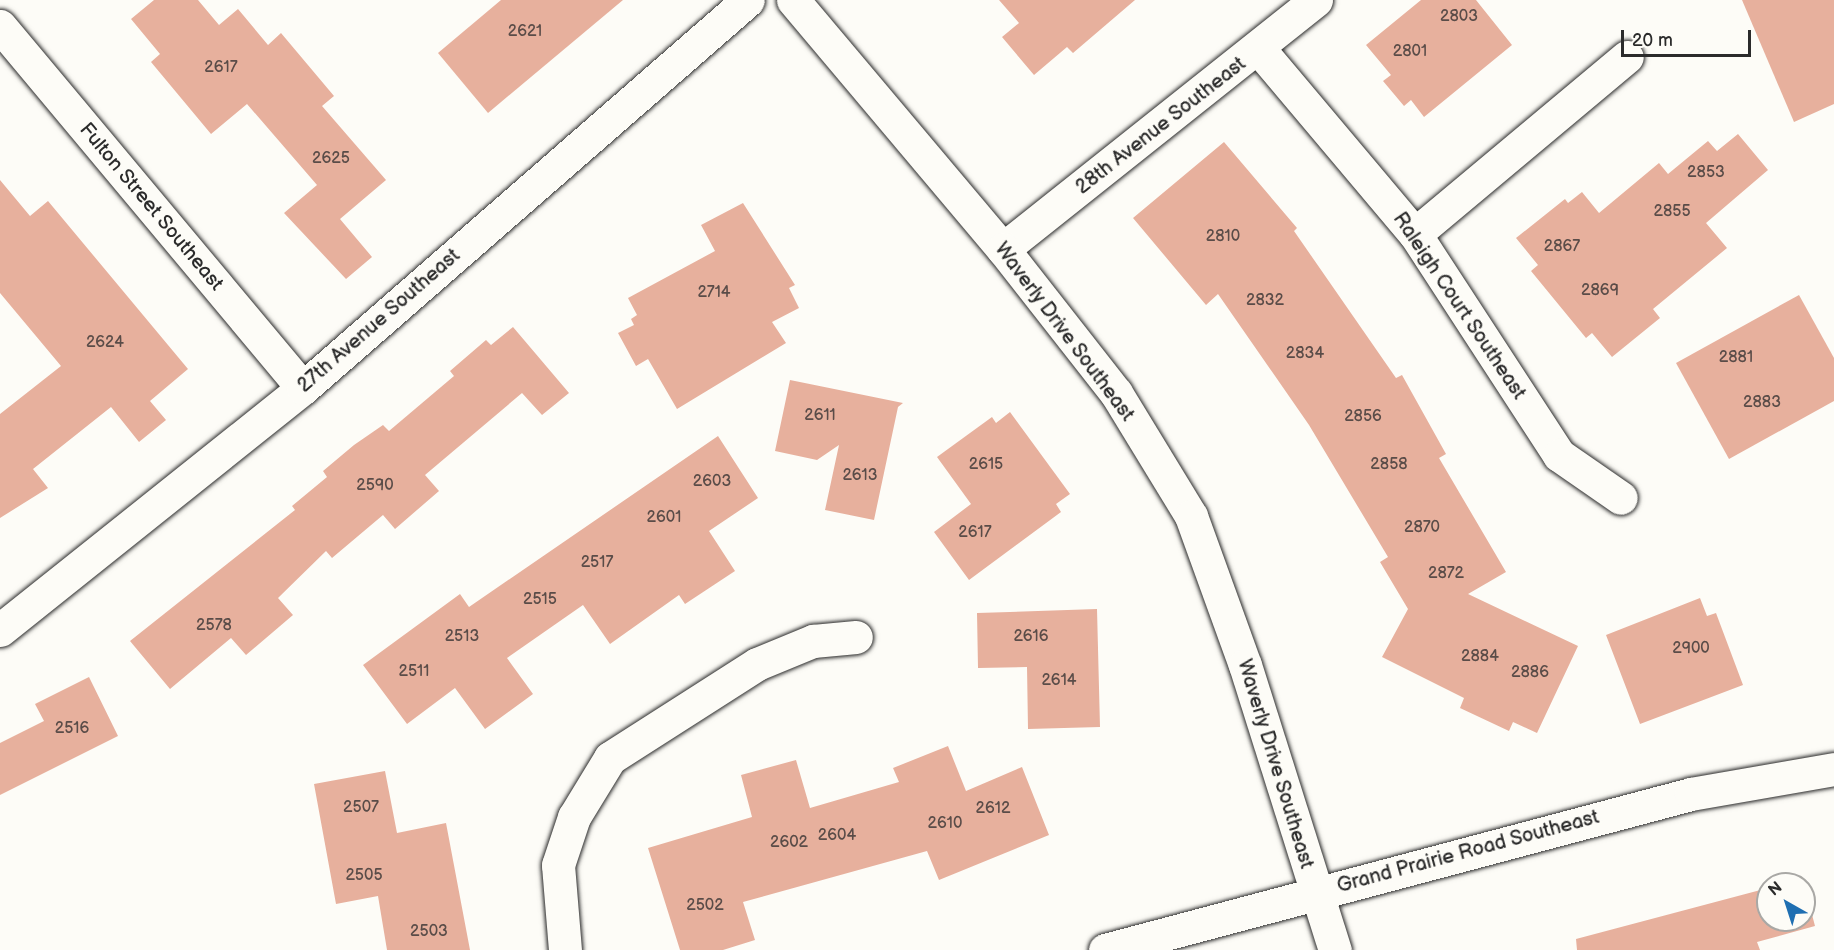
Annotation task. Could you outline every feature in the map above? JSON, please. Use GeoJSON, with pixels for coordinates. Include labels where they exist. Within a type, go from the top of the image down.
{"type":"FeatureCollection","features":[{"type":"Feature","properties":{"kind":"street","name":"27th Avenue Southeast"},"geometry":{"type":"LineString","coordinates":[[0,630],[303,388],[748,0]]}},
{"type":"Feature","properties":{"kind":"street","name":"Waverly Drive Southeast"},"geometry":{"type":"LineString","coordinates":[[792,0],[1003,249],[1116,393],[1191,516],[1245,665],[1314,893],[1335,950]]}},
{"type":"Feature","properties":{"kind":"street","name":"28th Avenue Southeast"},"geometry":{"type":"LineString","coordinates":[[1003,249],[1259,49],[1316,0]]}},
{"type":"Feature","properties":{"kind":"street","name":"Fulton Street Southeast"},"geometry":{"type":"LineString","coordinates":[[0,26],[303,388]]}},
{"type":"Feature","properties":{"kind":"street","name":"Raleigh Court Southeast"},"geometry":{"type":"LineString","coordinates":[[1259,49],[1414,234],[1558,455],[1621,498]]}},
{"type":"Feature","properties":{"kind":"street"},"geometry":{"type":"LineString","coordinates":[[1414,234],[1627,57]]}},
{"type":"Feature","properties":{"kind":"street"},"geometry":{"type":"LineString","coordinates":[[565,950],[558,865],[574,817],[610,758],[757,664],[813,640],[856,637]]}},
{"type":"Feature","properties":{"kind":"street","name":"Grand Prairie Road Southeast"},"geometry":{"type":"LineString","coordinates":[[1105,950],[1691,794],[1834,769]]}},
{"type":"Feature","properties":{"kind":"building"},"geometry":{"type":"Polygon","coordinates":[[[154,0],[198,0],[219,25],[238,9],[268,45],[281,33],[334,96],[322,106],[386,180],[340,219],[372,257],[346,279],[284,213],[317,185],[247,104],[211,134],[151,62],[160,54],[131,19],[154,0]]]}},
{"type":"Feature","properties":{"kind":"building"},"geometry":{"type":"Polygon","coordinates":[[[501,0],[623,0],[488,113],[438,53],[501,0]]]}},
{"type":"Feature","properties":{"kind":"building"},"geometry":{"type":"Polygon","coordinates":[[[999,0],[1135,0],[1073,53],[1067,47],[1034,75],[1002,37],[1019,23],[999,0]]]}},
{"type":"Feature","properties":{"kind":"building"},"geometry":{"type":"Polygon","coordinates":[[[1421,0],[1476,0],[1512,45],[1424,117],[1411,100],[1404,106],[1383,81],[1391,75],[1366,45],[1421,0]]]}},
{"type":"Feature","properties":{"kind":"building"},"geometry":{"type":"Polygon","coordinates":[[[1742,0],[1834,0],[1834,104],[1794,122],[1742,0]]]}},
{"type":"Feature","properties":{"kind":"building"},"geometry":{"type":"Polygon","coordinates":[[[1738,134],[1768,170],[1706,223],[1727,248],[1653,309],[1660,318],[1612,357],[1592,333],[1586,338],[1531,271],[1538,265],[1516,238],[1565,199],[1568,203],[1582,192],[1599,213],[1659,163],[1668,174],[1708,141],[1717,151],[1738,134]]]}},
{"type":"Feature","properties":{"kind":"building"},"geometry":{"type":"Polygon","coordinates":[[[1224,142],[1297,228],[1294,231],[1396,378],[1402,375],[1446,454],[1439,458],[1506,572],[1468,594],[1578,646],[1537,733],[1513,722],[1509,731],[1460,708],[1464,698],[1382,657],[1408,609],[1380,562],[1388,557],[1309,425],[1218,294],[1206,305],[1133,218],[1224,142]]]}},
{"type":"Feature","properties":{"kind":"building"},"geometry":{"type":"Polygon","coordinates":[[[0,180],[30,216],[48,201],[188,369],[150,401],[166,420],[139,442],[111,407],[33,469],[48,488],[0,518],[0,414],[61,366],[0,293],[0,180]]]}},
{"type":"Feature","properties":{"kind":"building"},"geometry":{"type":"Polygon","coordinates":[[[743,203],[795,285],[789,288],[799,308],[772,322],[786,343],[677,409],[648,359],[636,366],[618,333],[634,325],[631,319],[637,315],[628,298],[715,251],[701,225],[743,203]]]}},
{"type":"Feature","properties":{"kind":"building"},"geometry":{"type":"Polygon","coordinates":[[[1799,295],[1834,358],[1834,401],[1729,459],[1676,363],[1799,295]]]}},
{"type":"Feature","properties":{"kind":"building"},"geometry":{"type":"Polygon","coordinates":[[[513,327],[569,393],[542,415],[522,393],[425,475],[439,491],[395,529],[383,515],[332,558],[326,551],[278,598],[293,615],[246,655],[231,638],[170,689],[130,641],[295,510],[292,506],[327,477],[323,471],[354,445],[383,425],[389,431],[454,376],[450,371],[486,340],[491,345],[513,327]]]}},
{"type":"Feature","properties":{"kind":"building"},"geometry":{"type":"Polygon","coordinates":[[[790,380],[903,403],[898,407],[874,520],[825,510],[839,445],[817,460],[775,451],[790,380]]]}},
{"type":"Feature","properties":{"kind":"building"},"geometry":{"type":"Polygon","coordinates":[[[1010,412],[1070,494],[1056,504],[1061,512],[969,580],[934,532],[971,504],[937,457],[992,417],[996,423],[1010,412]]]}},
{"type":"Feature","properties":{"kind":"building"},"geometry":{"type":"Polygon","coordinates":[[[718,436],[758,498],[709,531],[735,571],[685,604],[679,595],[610,644],[583,605],[507,658],[533,694],[485,729],[455,688],[407,724],[363,665],[460,594],[469,607],[718,436]]]}},
{"type":"Feature","properties":{"kind":"building"},"geometry":{"type":"Polygon","coordinates":[[[1700,598],[1707,616],[1716,613],[1743,685],[1640,724],[1606,635],[1700,598]]]}},
{"type":"Feature","properties":{"kind":"building"},"geometry":{"type":"Polygon","coordinates":[[[1097,609],[1100,727],[1028,729],[1027,667],[978,668],[977,613],[1097,609]]]}},
{"type":"Feature","properties":{"kind":"building"},"geometry":{"type":"Polygon","coordinates":[[[89,677],[118,736],[0,795],[0,743],[44,721],[35,704],[89,677]]]}},
{"type":"Feature","properties":{"kind":"building"},"geometry":{"type":"Polygon","coordinates":[[[948,746],[966,791],[1022,767],[1049,835],[939,880],[927,851],[743,902],[755,940],[723,950],[680,950],[648,848],[752,817],[741,775],[796,760],[810,808],[899,782],[893,768],[948,746]]]}},
{"type":"Feature","properties":{"kind":"building"},"geometry":{"type":"Polygon","coordinates":[[[385,771],[397,833],[446,823],[470,950],[387,950],[378,896],[336,904],[314,784],[385,771]]]}},
{"type":"Feature","properties":{"kind":"building"},"geometry":{"type":"Polygon","coordinates":[[[1756,891],[1756,932],[1793,932],[1757,942],[1760,950],[1577,950],[1576,939],[1756,891]]]}}]}
